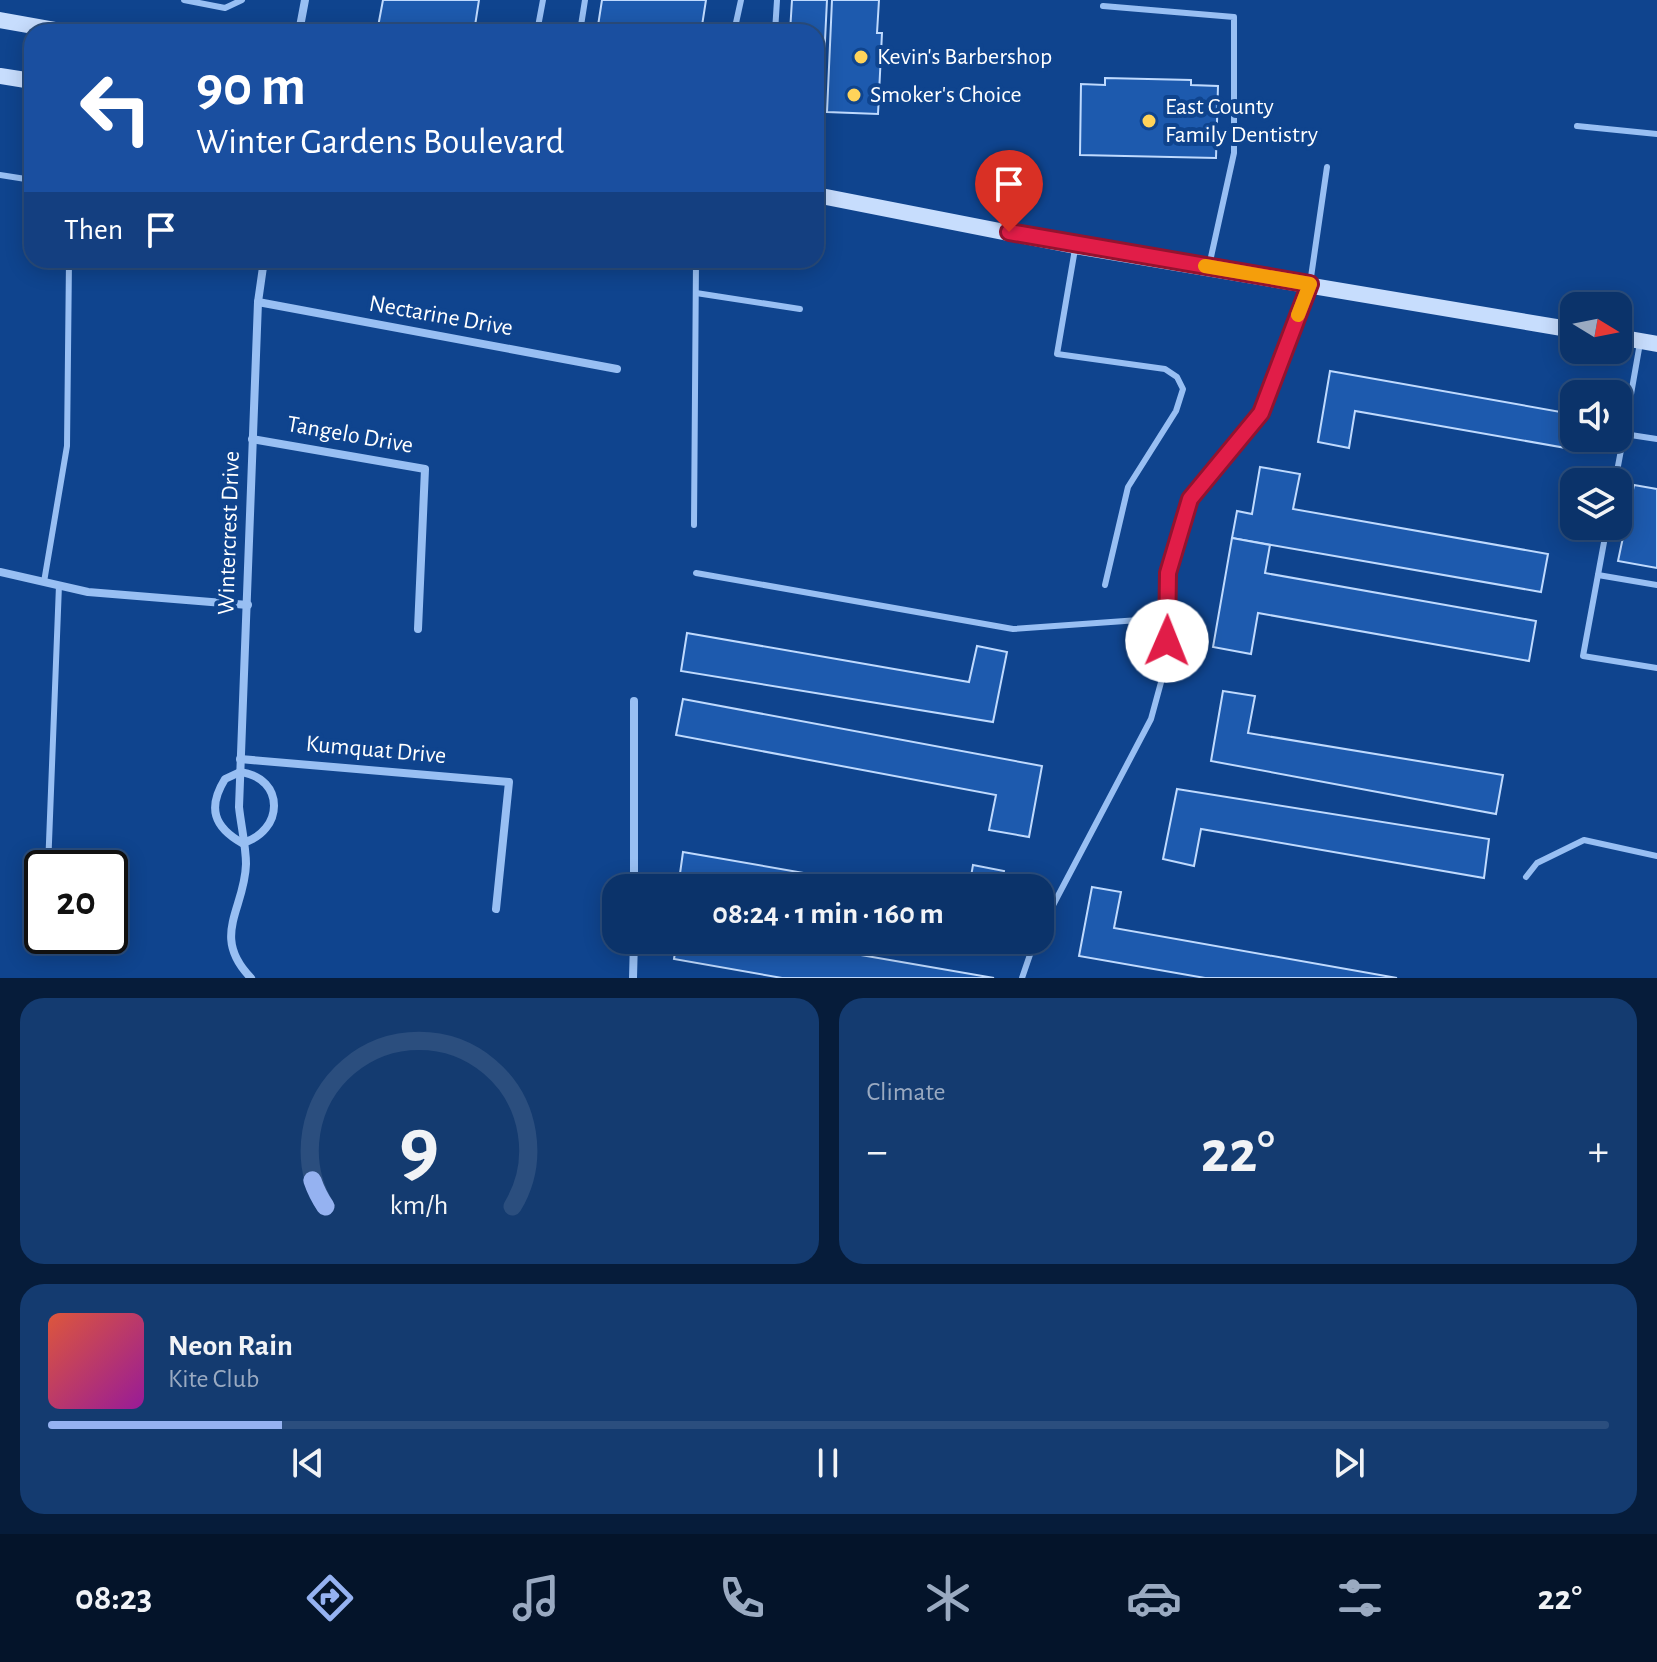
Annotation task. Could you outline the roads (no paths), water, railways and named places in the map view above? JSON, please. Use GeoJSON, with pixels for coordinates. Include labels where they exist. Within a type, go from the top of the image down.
{"type":"FeatureCollection","features":[{"type":"Feature","properties":{"kind":"main road"},"geometry":{"type":"LineString","coordinates":[[0,20],[24,24]]}},
{"type":"Feature","properties":{"kind":"main road"},"geometry":{"type":"LineString","coordinates":[[0,76],[24,80]]}},
{"type":"Feature","properties":{"kind":"main road"},"geometry":{"type":"LineString","coordinates":[[824,197],[1075,246],[1209,266],[1560,328]]}},
{"type":"Feature","properties":{"kind":"street"},"geometry":{"type":"LineString","coordinates":[[300,24],[305,0]]}},
{"type":"Feature","properties":{"kind":"street","name":"Wintercrest Drive"},"geometry":{"type":"LineString","coordinates":[[251,978],[235,957],[231,937],[232,919],[246,865],[239,807],[240,759],[258,302],[263,268]]}},
{"type":"Feature","properties":{"kind":"street","name":"Nectarine Drive"},"geometry":{"type":"LineString","coordinates":[[258,302],[617,369]]}},
{"type":"Feature","properties":{"kind":"street","name":"Tangelo Drive"},"geometry":{"type":"LineString","coordinates":[[252,439],[425,469],[418,629]]}},
{"type":"Feature","properties":{"kind":"street"},"geometry":{"type":"LineString","coordinates":[[0,572],[88,592],[248,605]]}},
{"type":"Feature","properties":{"kind":"street"},"geometry":{"type":"LineString","coordinates":[[634,701],[634,874]]}},
{"type":"Feature","properties":{"kind":"street","name":"Kumquat Drive"},"geometry":{"type":"LineString","coordinates":[[240,759],[509,782],[496,909]]}},
{"type":"Feature","properties":{"kind":"street"},"geometry":{"type":"LineString","coordinates":[[240,772],[258,774],[271,788],[273,799],[273,821],[256,840],[242,843],[217,826],[213,812],[225,779],[240,772]]}},
{"type":"Feature","properties":{"kind":"street"},"geometry":{"type":"LineString","coordinates":[[633,978],[634,954]]}},
{"type":"Feature","properties":{"kind":"lane"},"geometry":{"type":"LineString","coordinates":[[184,0],[225,8],[242,0]]}},
{"type":"Feature","properties":{"kind":"lane"},"geometry":{"type":"LineString","coordinates":[[538,24],[543,0]]}},
{"type":"Feature","properties":{"kind":"lane"},"geometry":{"type":"LineString","coordinates":[[581,24],[585,0]]}},
{"type":"Feature","properties":{"kind":"lane"},"geometry":{"type":"LineString","coordinates":[[736,24],[741,0]]}},
{"type":"Feature","properties":{"kind":"lane"},"geometry":{"type":"LineString","coordinates":[[776,24],[777,0]]}},
{"type":"Feature","properties":{"kind":"lane"},"geometry":{"type":"LineString","coordinates":[[1103,6],[1234,17],[1234,153],[1209,266]]}},
{"type":"Feature","properties":{"kind":"lane"},"geometry":{"type":"LineString","coordinates":[[1577,126],[1657,134]]}},
{"type":"Feature","properties":{"kind":"lane"},"geometry":{"type":"LineString","coordinates":[[1054,903],[1151,719],[1166,664],[1168,573],[1190,499],[1261,413],[1310,284],[1327,167]]}},
{"type":"Feature","properties":{"kind":"lane"},"geometry":{"type":"LineString","coordinates":[[0,175],[24,179]]}},
{"type":"Feature","properties":{"kind":"lane"},"geometry":{"type":"LineString","coordinates":[[1075,246],[1057,354],[1165,369],[1177,377],[1183,389],[1176,411],[1128,487],[1105,585]]}},
{"type":"Feature","properties":{"kind":"lane"},"geometry":{"type":"LineString","coordinates":[[44,582],[67,446],[69,268]]}},
{"type":"Feature","properties":{"kind":"lane"},"geometry":{"type":"LineString","coordinates":[[694,525],[696,268]]}},
{"type":"Feature","properties":{"kind":"lane"},"geometry":{"type":"LineString","coordinates":[[696,293],[800,309]]}},
{"type":"Feature","properties":{"kind":"lane"},"geometry":{"type":"LineString","coordinates":[[1632,405],[1649,342]]}},
{"type":"Feature","properties":{"kind":"lane"},"geometry":{"type":"LineString","coordinates":[[1632,435],[1657,439]]}},
{"type":"Feature","properties":{"kind":"lane"},"geometry":{"type":"LineString","coordinates":[[1604,540],[1583,656],[1657,668]]}},
{"type":"Feature","properties":{"kind":"lane"},"geometry":{"type":"LineString","coordinates":[[696,573],[1013,629],[1167,618]]}},
{"type":"Feature","properties":{"kind":"lane"},"geometry":{"type":"LineString","coordinates":[[1598,575],[1657,585]]}},
{"type":"Feature","properties":{"kind":"lane"},"geometry":{"type":"LineString","coordinates":[[49,850],[59,585]]}},
{"type":"Feature","properties":{"kind":"lane"},"geometry":{"type":"LineString","coordinates":[[1526,877],[1537,863],[1584,840],[1657,856]]}},
{"type":"Feature","properties":{"kind":"lane"},"geometry":{"type":"LineString","coordinates":[[1022,978],[1030,954]]}},
{"type":"Feature","properties":{"kind":"place","name":"Kevin's Barbershop"},"geometry":{"type":"Point","coordinates":[861,57]}},
{"type":"Feature","properties":{"kind":"place","name":"Smoker's Choice"},"geometry":{"type":"Point","coordinates":[854,95]}},
{"type":"Feature","properties":{"kind":"place","name":"East County Family Dentistry"},"geometry":{"type":"Point","coordinates":[1149,121]}}]}
